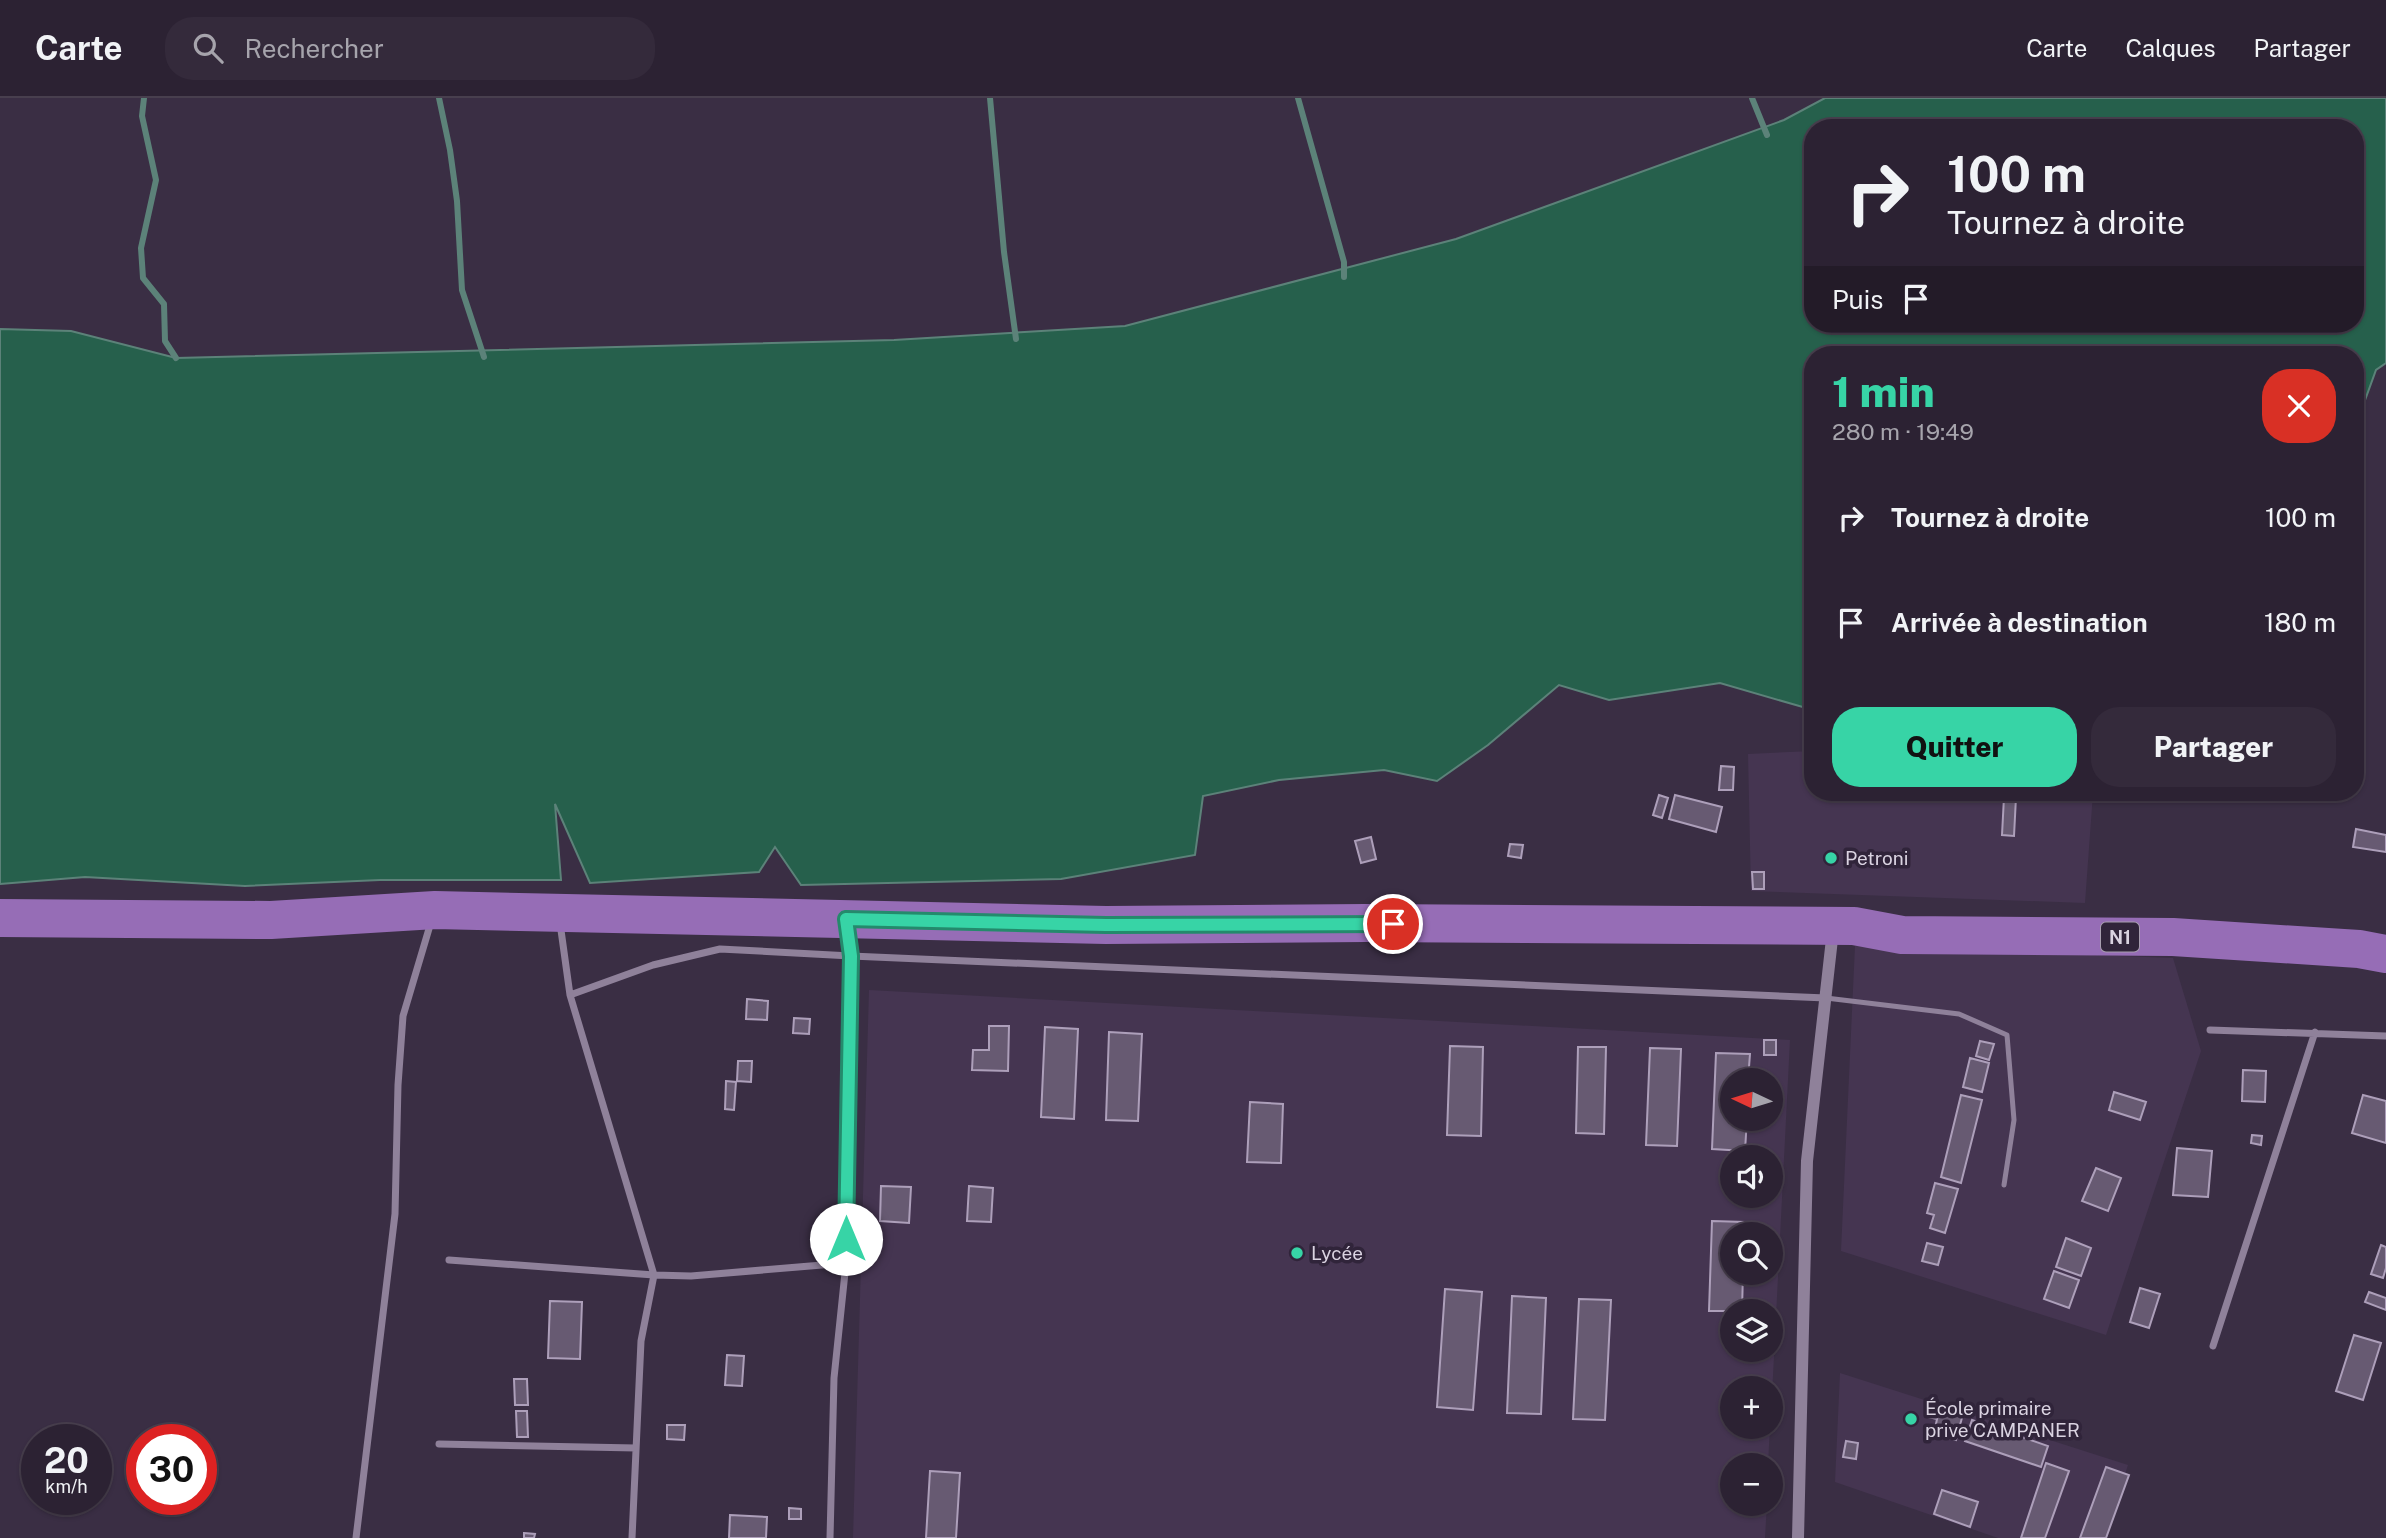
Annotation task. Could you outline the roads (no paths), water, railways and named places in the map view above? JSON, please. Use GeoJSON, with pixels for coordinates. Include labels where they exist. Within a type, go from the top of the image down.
{"type":"FeatureCollection","features":[{"type":"Feature","properties":{"kind":"highway","name":"N1"},"geometry":{"type":"LineString","coordinates":[[0,918],[271,920],[435,910],[1106,925],[1366,923],[1843,926],[1902,935],[2173,937],[2359,949],[2386,954]]}},
{"type":"Feature","properties":{"kind":"highway","name":"N1"},"geometry":{"type":"LineString","coordinates":[[1843,926],[1894,917],[2175,917],[2386,931]]}},
{"type":"Feature","properties":{"kind":"street"},"geometry":{"type":"LineString","coordinates":[[356,1538],[396,1214],[398,1085],[403,1016],[435,910]]}},
{"type":"Feature","properties":{"kind":"street"},"geometry":{"type":"LineString","coordinates":[[558,913],[570,995],[654,1275],[641,1341],[632,1538]]}},
{"type":"Feature","properties":{"kind":"street"},"geometry":{"type":"LineString","coordinates":[[830,1538],[834,1378],[846,1263],[851,956],[846,919]]}},
{"type":"Feature","properties":{"kind":"street"},"geometry":{"type":"LineString","coordinates":[[1798,1538],[1807,1161],[1826,998],[1843,926]]}},
{"type":"Feature","properties":{"kind":"street"},"geometry":{"type":"LineString","coordinates":[[570,995],[653,965],[720,949],[1826,998]]}},
{"type":"Feature","properties":{"kind":"street"},"geometry":{"type":"LineString","coordinates":[[2210,1030],[2386,1036]]}},
{"type":"Feature","properties":{"kind":"street"},"geometry":{"type":"LineString","coordinates":[[2213,1346],[2315,1032]]}},
{"type":"Feature","properties":{"kind":"street"},"geometry":{"type":"LineString","coordinates":[[449,1260],[691,1276],[846,1263]]}},
{"type":"Feature","properties":{"kind":"street"},"geometry":{"type":"LineString","coordinates":[[439,1444],[636,1448]]}},
{"type":"Feature","properties":{"kind":"lane"},"geometry":{"type":"LineString","coordinates":[[1826,998],[1959,1014],[2007,1035],[2014,1121],[2004,1185]]}},
{"type":"Feature","properties":{"kind":"waterway"},"geometry":{"type":"LineString","coordinates":[[144,98],[142,116],[156,180],[141,248],[143,278],[164,304],[165,341],[176,358]]}},
{"type":"Feature","properties":{"kind":"waterway"},"geometry":{"type":"LineString","coordinates":[[439,98],[457,201],[462,290],[484,357]]}},
{"type":"Feature","properties":{"kind":"waterway"},"geometry":{"type":"LineString","coordinates":[[990,98],[1004,252],[1016,339]]}},
{"type":"Feature","properties":{"kind":"waterway"},"geometry":{"type":"LineString","coordinates":[[1298,98],[1344,262],[1344,277]]}},
{"type":"Feature","properties":{"kind":"waterway"},"geometry":{"type":"LineString","coordinates":[[1752,98],[1767,135]]}},
{"type":"Feature","properties":{"kind":"place","name":"Petroni"},"geometry":{"type":"Point","coordinates":[1831,858]}},
{"type":"Feature","properties":{"kind":"place","name":"Lycée"},"geometry":{"type":"Point","coordinates":[1297,1253]}},
{"type":"Feature","properties":{"kind":"place","name":"École primaire prive CAMPANER"},"geometry":{"type":"Point","coordinates":[1911,1419]}}]}
